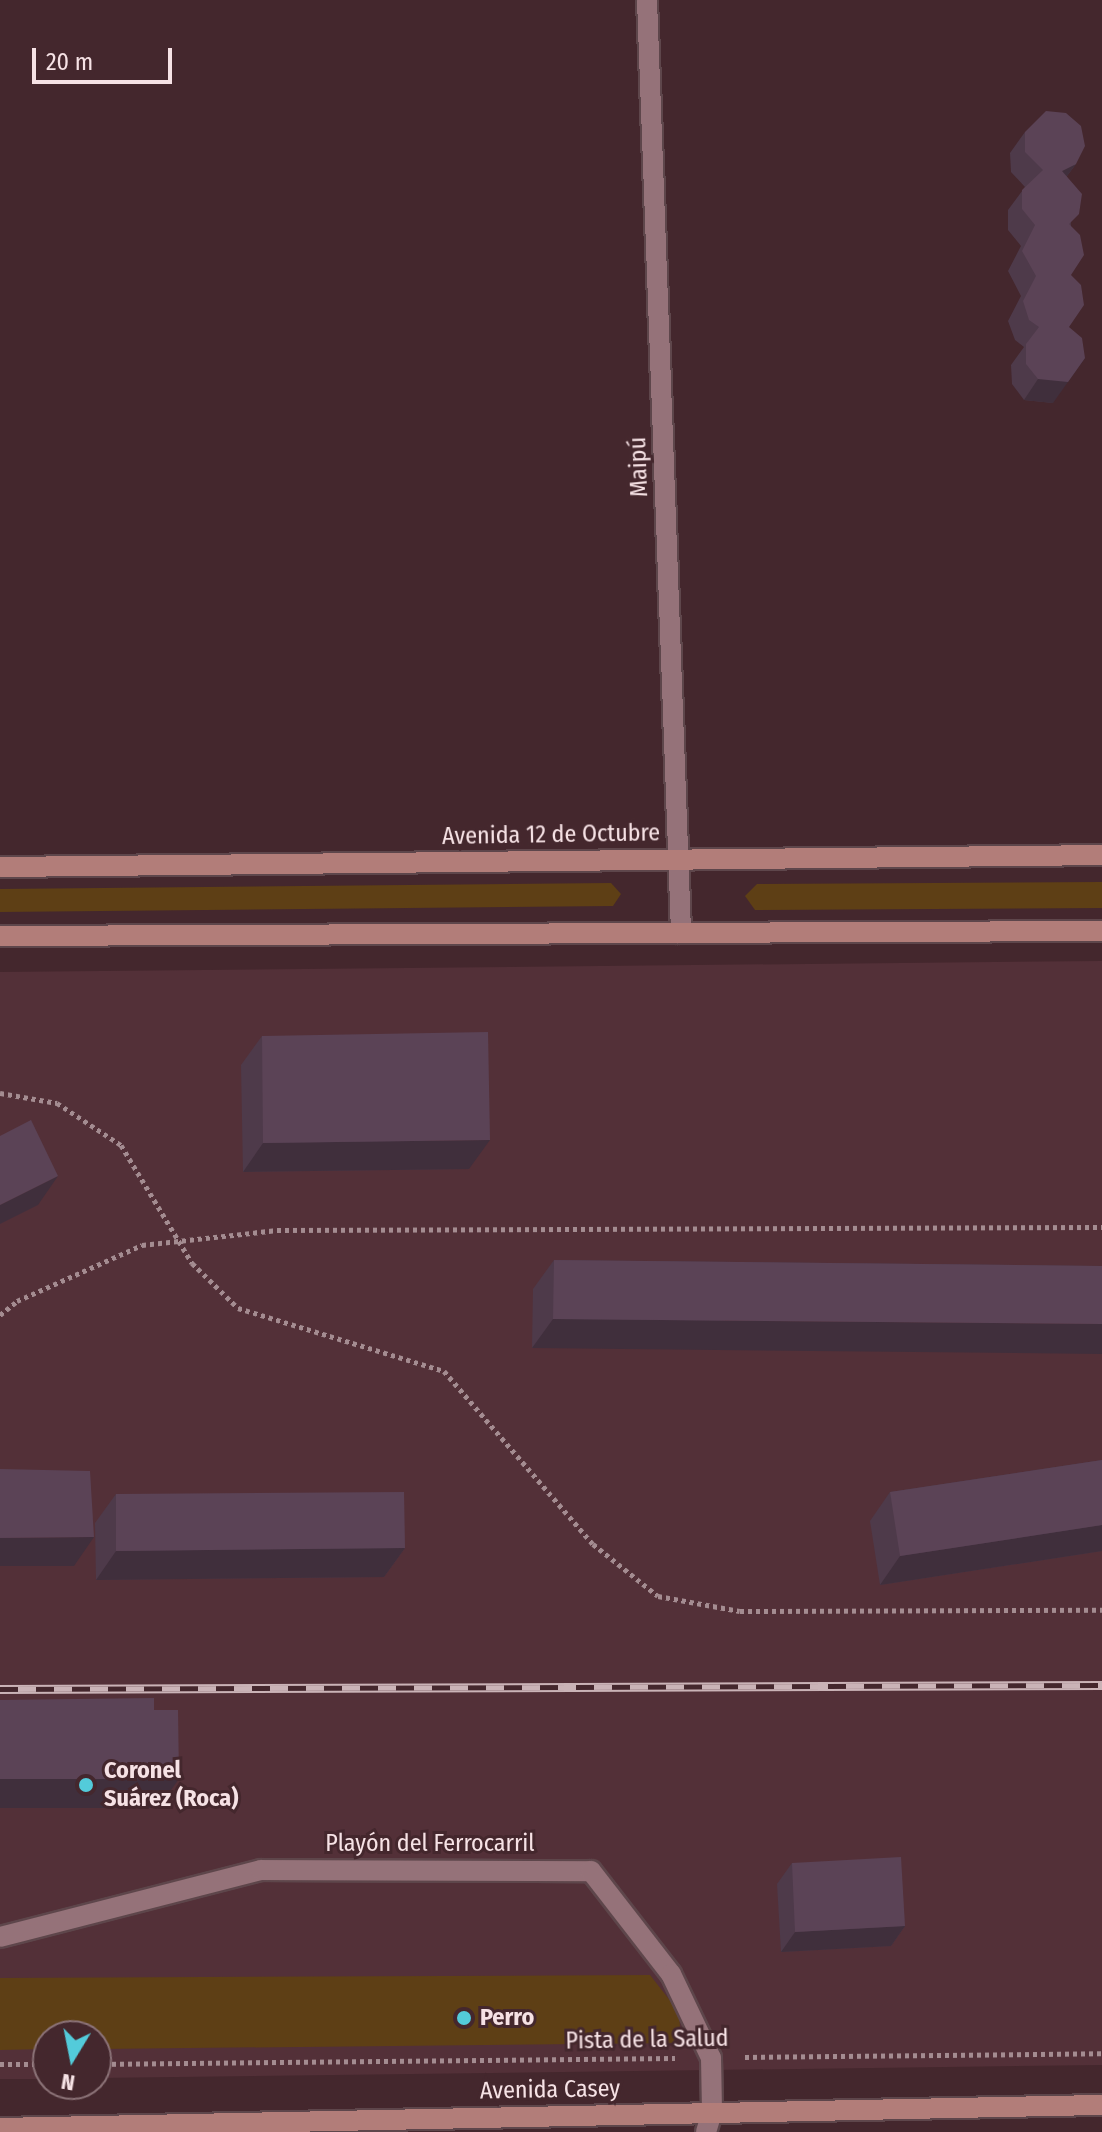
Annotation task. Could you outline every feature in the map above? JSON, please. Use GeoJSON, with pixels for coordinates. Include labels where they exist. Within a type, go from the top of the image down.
{"type":"FeatureCollection","features":[{"type":"Feature","properties":{"kind":"main road","name":"Avenida 12 de Octubre"},"geometry":{"type":"LineString","coordinates":[[0,867],[1102,855]]}},
{"type":"Feature","properties":{"kind":"main road"},"geometry":{"type":"LineString","coordinates":[[0,936],[1102,931]]}},
{"type":"Feature","properties":{"kind":"main road","name":"Avenida Casey"},"geometry":{"type":"LineString","coordinates":[[0,2128],[1102,2105]]}},
{"type":"Feature","properties":{"kind":"street","name":"Maipú"},"geometry":{"type":"LineString","coordinates":[[647,0],[681,933]]}},
{"type":"Feature","properties":{"kind":"street","name":"Playón del Ferrocarril"},"geometry":{"type":"LineString","coordinates":[[0,1937],[261,1870],[591,1871],[671,1974],[711,2058],[712,2112],[706,2132]]}},
{"type":"Feature","properties":{"kind":"path"},"geometry":{"type":"LineString","coordinates":[[0,1093],[57,1103],[121,1145],[192,1263],[238,1308],[444,1371],[593,1544],[658,1596],[740,1611],[1102,1610]]}},
{"type":"Feature","properties":{"kind":"path"},"geometry":{"type":"LineString","coordinates":[[0,1315],[17,1301],[142,1245],[277,1230],[1102,1227]]}},
{"type":"Feature","properties":{"kind":"path","name":"Pista de la Salud"},"geometry":{"type":"LineString","coordinates":[[112,2064],[1102,2053]]}},
{"type":"Feature","properties":{"kind":"path"},"geometry":{"type":"LineString","coordinates":[[0,2064],[32,2064]]}},
{"type":"Feature","properties":{"kind":"shaded area"},"geometry":{"type":"Polygon","coordinates":[[[1102,882],[1102,908],[755,910],[745,896],[757,884],[1102,882]]]}},
{"type":"Feature","properties":{"kind":"shaded area"},"geometry":{"type":"Polygon","coordinates":[[[611,883],[621,894],[613,906],[0,912],[0,889],[611,883]]]}},
{"type":"Feature","properties":{"kind":"shaded area"},"geometry":{"type":"Polygon","coordinates":[[[1102,961],[1102,2065],[112,2078],[112,2020],[32,2020],[32,2079],[0,2079],[0,972],[1102,961]]]}},
{"type":"Feature","properties":{"kind":"shaded area"},"geometry":{"type":"Polygon","coordinates":[[[650,1975],[679,2012],[681,2043],[112,2049],[112,2020],[32,2020],[32,2049],[0,2050],[0,1978],[650,1975]]]}},
{"type":"Feature","properties":{"kind":"building"},"geometry":{"type":"Polygon","coordinates":[[[1046,111],[1066,113],[1081,126],[1085,146],[1076,164],[1062,171],[1082,194],[1079,214],[1069,224],[1080,235],[1084,255],[1071,275],[1081,285],[1084,305],[1069,327],[1082,338],[1085,358],[1068,382],[1038,379],[1026,364],[1026,344],[1039,327],[1029,320],[1023,301],[1036,276],[1022,251],[1035,225],[1022,209],[1022,190],[1043,170],[1025,152],[1025,132],[1046,111]]]}},
{"type":"Feature","properties":{"kind":"building"},"geometry":{"type":"Polygon","coordinates":[[[488,1032],[490,1140],[263,1143],[262,1036],[488,1032]]]}},
{"type":"Feature","properties":{"kind":"building"},"geometry":{"type":"Polygon","coordinates":[[[31,1120],[58,1176],[0,1205],[0,1136],[31,1120]]]}},
{"type":"Feature","properties":{"kind":"building"},"geometry":{"type":"Polygon","coordinates":[[[554,1260],[1102,1266],[1102,1324],[553,1319],[554,1260]]]}},
{"type":"Feature","properties":{"kind":"building"},"geometry":{"type":"Polygon","coordinates":[[[1102,1460],[1102,1525],[900,1556],[890,1492],[1102,1460]]]}},
{"type":"Feature","properties":{"kind":"building"},"geometry":{"type":"Polygon","coordinates":[[[0,1469],[90,1471],[94,1537],[0,1538],[0,1469]]]}},
{"type":"Feature","properties":{"kind":"building"},"geometry":{"type":"Polygon","coordinates":[[[404,1492],[405,1548],[116,1551],[116,1494],[404,1492]]]}},
{"type":"Feature","properties":{"kind":"building"},"geometry":{"type":"Polygon","coordinates":[[[154,1698],[154,1710],[0,1710],[0,1700],[154,1698]]]}},
{"type":"Feature","properties":{"kind":"building"},"geometry":{"type":"Polygon","coordinates":[[[0,1710],[178,1710],[179,1779],[0,1779],[0,1710]]]}},
{"type":"Feature","properties":{"kind":"building"},"geometry":{"type":"Polygon","coordinates":[[[901,1857],[905,1926],[795,1932],[792,1863],[901,1857]]]}},
{"type":"Feature","properties":{"kind":"railway"},"geometry":{"type":"LineString","coordinates":[[0,1689],[1102,1685]]}},
{"type":"Feature","properties":{"kind":"place","name":"Coronel Suárez (Roca)"},"geometry":{"type":"Point","coordinates":[86,1785]}},
{"type":"Feature","properties":{"kind":"place","name":"Perro"},"geometry":{"type":"Point","coordinates":[464,2018]}}]}
